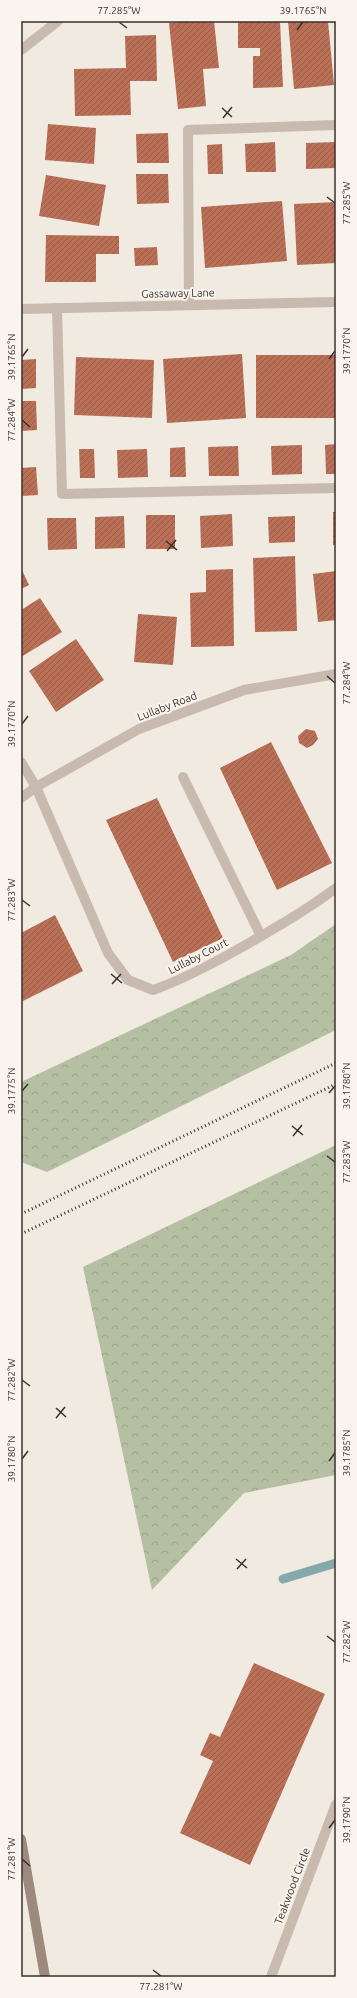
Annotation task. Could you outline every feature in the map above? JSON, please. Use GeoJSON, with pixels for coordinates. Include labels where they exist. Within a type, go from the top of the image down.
{"type":"FeatureCollection","features":[{"type":"Feature","properties":{"kind":"main road"},"geometry":{"type":"LineString","coordinates":[[21,1839],[45,1977]]}},
{"type":"Feature","properties":{"kind":"street"},"geometry":{"type":"LineString","coordinates":[[21,50],[58,21]]}},
{"type":"Feature","properties":{"kind":"street"},"geometry":{"type":"LineString","coordinates":[[189,305],[188,130],[336,125]]}},
{"type":"Feature","properties":{"kind":"street","name":"Gassaway Lane"},"geometry":{"type":"LineString","coordinates":[[21,309],[336,302]]}},
{"type":"Feature","properties":{"kind":"street"},"geometry":{"type":"LineString","coordinates":[[57,308],[62,494],[336,488]]}},
{"type":"Feature","properties":{"kind":"street","name":"Lullaby Road"},"geometry":{"type":"LineString","coordinates":[[21,798],[36,787],[139,729],[244,690],[336,674]]}},
{"type":"Feature","properties":{"kind":"street","name":"Lullaby Court"},"geometry":{"type":"LineString","coordinates":[[21,762],[36,787],[108,953],[128,980],[152,990],[180,981],[310,908],[336,888]]}},
{"type":"Feature","properties":{"kind":"street"},"geometry":{"type":"LineString","coordinates":[[183,777],[261,936]]}},
{"type":"Feature","properties":{"kind":"street","name":"Teakwood Circle"},"geometry":{"type":"LineString","coordinates":[[271,1977],[336,1804]]}},
{"type":"Feature","properties":{"kind":"green space"},"geometry":{"type":"Polygon","coordinates":[[[336,924],[336,1030],[47,1172],[21,1162],[21,1082],[291,955],[336,924]]]}},
{"type":"Feature","properties":{"kind":"green space"},"geometry":{"type":"Polygon","coordinates":[[[336,1145],[336,1475],[244,1493],[152,1590],[83,1267],[336,1145]]]}},
{"type":"Feature","properties":{"kind":"building"},"geometry":{"type":"Polygon","coordinates":[[[214,21],[219,68],[203,69],[206,106],[178,109],[169,23],[214,21]]]}},
{"type":"Feature","properties":{"kind":"building"},"geometry":{"type":"Polygon","coordinates":[[[238,21],[280,21],[283,87],[253,88],[253,56],[260,56],[260,48],[238,48],[238,21]]]}},
{"type":"Feature","properties":{"kind":"building"},"geometry":{"type":"Polygon","coordinates":[[[288,21],[328,21],[334,85],[294,89],[288,21]]]}},
{"type":"Feature","properties":{"kind":"building"},"geometry":{"type":"Polygon","coordinates":[[[156,35],[157,81],[130,81],[131,115],[75,116],[74,69],[126,68],[125,36],[156,35]]]}},
{"type":"Feature","properties":{"kind":"building"},"geometry":{"type":"Polygon","coordinates":[[[48,124],[96,128],[94,164],[45,160],[48,124]]]}},
{"type":"Feature","properties":{"kind":"building"},"geometry":{"type":"Polygon","coordinates":[[[168,133],[169,163],[137,163],[136,134],[168,133]]]}},
{"type":"Feature","properties":{"kind":"building"},"geometry":{"type":"Polygon","coordinates":[[[275,142],[276,172],[246,172],[245,144],[275,142]]]}},
{"type":"Feature","properties":{"kind":"building"},"geometry":{"type":"Polygon","coordinates":[[[336,142],[336,168],[306,169],[306,143],[336,142]]]}},
{"type":"Feature","properties":{"kind":"building"},"geometry":{"type":"Polygon","coordinates":[[[222,144],[223,174],[208,174],[207,145],[222,144]]]}},
{"type":"Feature","properties":{"kind":"building"},"geometry":{"type":"Polygon","coordinates":[[[136,174],[168,174],[169,203],[137,204],[136,174]]]}},
{"type":"Feature","properties":{"kind":"building"},"geometry":{"type":"Polygon","coordinates":[[[46,175],[106,185],[99,226],[39,216],[46,175]]]}},
{"type":"Feature","properties":{"kind":"building"},"geometry":{"type":"Polygon","coordinates":[[[282,201],[287,261],[205,268],[201,207],[282,201]]]}},
{"type":"Feature","properties":{"kind":"building"},"geometry":{"type":"Polygon","coordinates":[[[336,202],[336,263],[297,265],[294,204],[336,202]]]}},
{"type":"Feature","properties":{"kind":"building"},"geometry":{"type":"Polygon","coordinates":[[[46,235],[119,236],[119,254],[96,254],[96,282],[45,282],[46,235]]]}},
{"type":"Feature","properties":{"kind":"building"},"geometry":{"type":"Polygon","coordinates":[[[157,247],[158,265],[135,266],[134,248],[157,247]]]}},
{"type":"Feature","properties":{"kind":"building"},"geometry":{"type":"Polygon","coordinates":[[[242,354],[246,418],[167,423],[163,359],[242,354]]]}},
{"type":"Feature","properties":{"kind":"building"},"geometry":{"type":"Polygon","coordinates":[[[256,355],[336,355],[336,418],[256,418],[256,355]]]}},
{"type":"Feature","properties":{"kind":"building"},"geometry":{"type":"Polygon","coordinates":[[[76,357],[154,360],[152,418],[74,415],[76,357]]]}},
{"type":"Feature","properties":{"kind":"building"},"geometry":{"type":"Polygon","coordinates":[[[36,359],[36,388],[21,389],[21,360],[36,359]]]}},
{"type":"Feature","properties":{"kind":"building"},"geometry":{"type":"Polygon","coordinates":[[[21,401],[36,401],[37,430],[21,431],[21,401]]]}},
{"type":"Feature","properties":{"kind":"building"},"geometry":{"type":"Polygon","coordinates":[[[336,444],[336,474],[326,474],[325,445],[336,444]]]}},
{"type":"Feature","properties":{"kind":"building"},"geometry":{"type":"Polygon","coordinates":[[[302,445],[302,474],[272,475],[271,446],[302,445]]]}},
{"type":"Feature","properties":{"kind":"building"},"geometry":{"type":"Polygon","coordinates":[[[238,446],[239,476],[209,476],[208,447],[238,446]]]}},
{"type":"Feature","properties":{"kind":"building"},"geometry":{"type":"Polygon","coordinates":[[[185,447],[186,477],[170,477],[170,448],[185,447]]]}},
{"type":"Feature","properties":{"kind":"building"},"geometry":{"type":"Polygon","coordinates":[[[79,449],[94,449],[95,478],[80,478],[79,449]]]}},
{"type":"Feature","properties":{"kind":"building"},"geometry":{"type":"Polygon","coordinates":[[[147,449],[148,477],[118,478],[117,450],[147,449]]]}},
{"type":"Feature","properties":{"kind":"building"},"geometry":{"type":"Polygon","coordinates":[[[36,467],[38,495],[21,496],[21,468],[36,467]]]}},
{"type":"Feature","properties":{"kind":"building"},"geometry":{"type":"Polygon","coordinates":[[[333,512],[336,512],[336,545],[333,545],[333,512]]]}},
{"type":"Feature","properties":{"kind":"building"},"geometry":{"type":"Polygon","coordinates":[[[232,514],[233,546],[201,548],[200,516],[232,514]]]}},
{"type":"Feature","properties":{"kind":"building"},"geometry":{"type":"Polygon","coordinates":[[[146,515],[175,515],[175,549],[146,549],[146,515]]]}},
{"type":"Feature","properties":{"kind":"building"},"geometry":{"type":"Polygon","coordinates":[[[124,516],[125,548],[95,549],[95,517],[124,516]]]}},
{"type":"Feature","properties":{"kind":"building"},"geometry":{"type":"Polygon","coordinates":[[[295,516],[295,542],[269,543],[268,517],[295,516]]]}},
{"type":"Feature","properties":{"kind":"building"},"geometry":{"type":"Polygon","coordinates":[[[47,518],[76,518],[77,549],[48,550],[47,518]]]}},
{"type":"Feature","properties":{"kind":"building"},"geometry":{"type":"Polygon","coordinates":[[[295,556],[297,631],[255,632],[253,558],[295,556]]]}},
{"type":"Feature","properties":{"kind":"building"},"geometry":{"type":"Polygon","coordinates":[[[21,568],[29,585],[21,589],[21,568]]]}},
{"type":"Feature","properties":{"kind":"building"},"geometry":{"type":"Polygon","coordinates":[[[233,569],[234,646],[191,647],[190,593],[206,592],[206,570],[233,569]]]}},
{"type":"Feature","properties":{"kind":"building"},"geometry":{"type":"Polygon","coordinates":[[[336,571],[336,620],[318,622],[313,574],[336,571]]]}},
{"type":"Feature","properties":{"kind":"building"},"geometry":{"type":"Polygon","coordinates":[[[40,598],[62,632],[21,657],[21,610],[40,598]]]}},
{"type":"Feature","properties":{"kind":"building"},"geometry":{"type":"Polygon","coordinates":[[[138,614],[177,617],[173,665],[134,662],[138,614]]]}},
{"type":"Feature","properties":{"kind":"building"},"geometry":{"type":"Polygon","coordinates":[[[76,639],[104,680],[56,712],[29,671],[76,639]]]}},
{"type":"Feature","properties":{"kind":"building"},"geometry":{"type":"Polygon","coordinates":[[[306,729],[315,731],[318,739],[313,745],[307,748],[299,743],[298,736],[306,729]]]}},
{"type":"Feature","properties":{"kind":"building"},"geometry":{"type":"Polygon","coordinates":[[[271,742],[332,863],[277,890],[220,768],[271,742]]]}},
{"type":"Feature","properties":{"kind":"building"},"geometry":{"type":"Polygon","coordinates":[[[157,798],[223,938],[173,962],[106,820],[157,798]]]}},
{"type":"Feature","properties":{"kind":"building"},"geometry":{"type":"Polygon","coordinates":[[[55,915],[83,971],[21,1002],[21,933],[55,915]]]}},
{"type":"Feature","properties":{"kind":"building"},"geometry":{"type":"Polygon","coordinates":[[[254,1663],[325,1694],[250,1865],[180,1833],[213,1761],[200,1755],[210,1733],[220,1737],[254,1663]]]}},
{"type":"Feature","properties":{"kind":"waterway"},"geometry":{"type":"LineString","coordinates":[[283,1579],[336,1563]]}},
{"type":"Feature","properties":{"kind":"railway"},"geometry":{"type":"LineString","coordinates":[[21,1214],[336,1063]]}},
{"type":"Feature","properties":{"kind":"railway"},"geometry":{"type":"LineString","coordinates":[[21,1234],[336,1084]]}}]}
